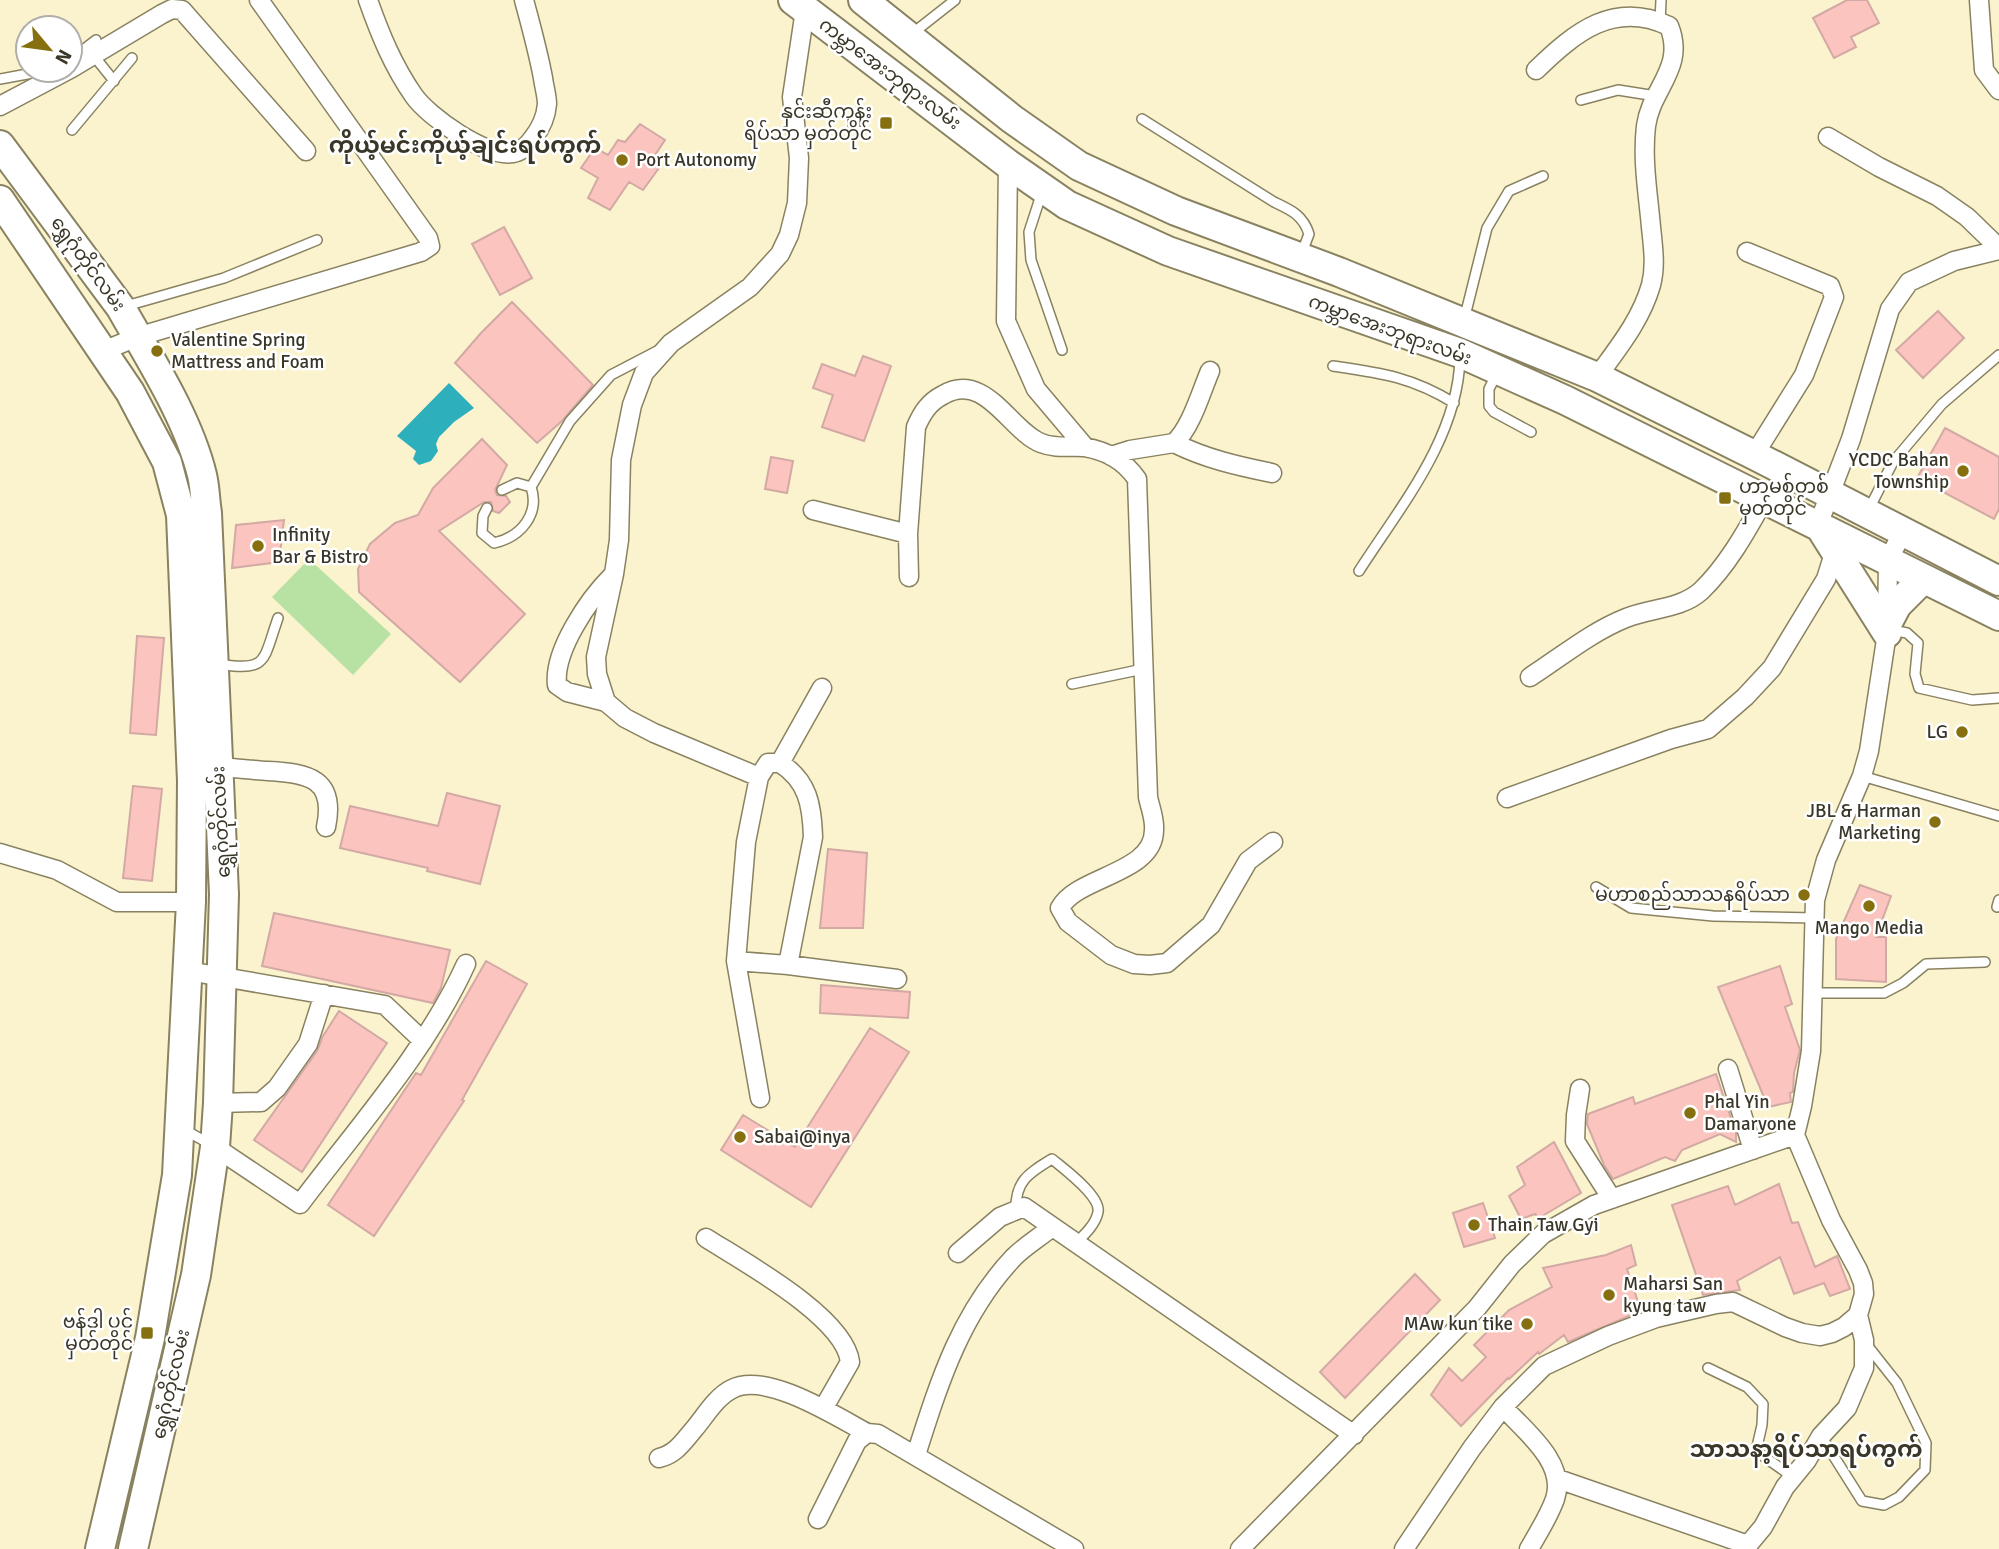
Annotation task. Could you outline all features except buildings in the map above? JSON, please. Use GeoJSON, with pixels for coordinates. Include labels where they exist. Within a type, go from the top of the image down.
{"type":"FeatureCollection","features":[{"type":"Feature","properties":{"kind":"main road","name":"ကမ္ဘာအေးဘုရားလမ်း"},"geometry":{"type":"LineString","coordinates":[[799,5],[1007,164],[1067,205],[1137,238],[1460,353],[1499,370],[1765,498],[1999,616]]}},
{"type":"Feature","properties":{"kind":"main road","name":"ကမ္ဘာအေးဘုရားလမ်း"},"geometry":{"type":"LineString","coordinates":[[874,8],[1012,119],[1079,166],[1176,211],[1339,272],[1597,377],[1999,581]]}},
{"type":"Feature","properties":{"kind":"main road"},"geometry":{"type":"LineString","coordinates":[[842,37],[874,8]]}},
{"type":"Feature","properties":{"kind":"main road","name":"ရွှေဂုံတိုင်လမ်း"},"geometry":{"type":"LineString","coordinates":[[0,145],[121,308],[138,337],[174,404],[193,447],[202,476],[207,513],[224,894],[215,1147],[196,1275],[133,1549]]}},
{"type":"Feature","properties":{"kind":"main road","name":"ရွှေဂုံတိုင်လမ်း"},"geometry":{"type":"LineString","coordinates":[[0,200],[131,392],[167,462],[181,515],[191,781],[191,902],[177,1175],[150,1338],[100,1549]]}},
{"type":"Feature","properties":{"kind":"main road"},"geometry":{"type":"LineString","coordinates":[[1137,238],[1176,211]]}},
{"type":"Feature","properties":{"kind":"main road"},"geometry":{"type":"LineString","coordinates":[[1323,306],[1339,272]]}},
{"type":"Feature","properties":{"kind":"main road"},"geometry":{"type":"LineString","coordinates":[[1818,525],[1887,628],[1898,606],[1923,579]]}},
{"type":"Feature","properties":{"kind":"street"},"geometry":{"type":"LineString","coordinates":[[103,351],[138,337],[421,252],[430,246],[428,238],[259,0]]}},
{"type":"Feature","properties":{"kind":"street"},"geometry":{"type":"LineString","coordinates":[[368,0],[393,63],[415,98],[442,122],[476,144],[496,152],[513,153],[527,146],[539,131],[545,118],[547,102],[537,48],[524,0]]}},
{"type":"Feature","properties":{"kind":"street"},"geometry":{"type":"LineString","coordinates":[[1979,0],[1984,70],[1999,90]]}},
{"type":"Feature","properties":{"kind":"street","name":"ကမ္ဘာအေးဘုရားလမ်း"},"geometry":{"type":"LineString","coordinates":[[606,702],[597,674],[596,657],[619,540],[621,460],[632,405],[644,373],[671,343],[750,287],[780,254],[789,235],[797,203],[799,158],[792,97],[799,5]]}},
{"type":"Feature","properties":{"kind":"street"},"geometry":{"type":"LineString","coordinates":[[84,57],[95,48],[172,9],[182,10],[306,151]]}},
{"type":"Feature","properties":{"kind":"street"},"geometry":{"type":"LineString","coordinates":[[1536,70],[1578,33],[1609,17],[1639,15],[1670,26],[1674,38],[1671,68],[1656,96],[1647,121],[1643,149],[1655,264],[1651,283],[1644,306],[1631,329],[1597,377]]}},
{"type":"Feature","properties":{"kind":"street"},"geometry":{"type":"LineString","coordinates":[[0,106],[42,84]]}},
{"type":"Feature","properties":{"kind":"street"},"geometry":{"type":"LineString","coordinates":[[1818,525],[1852,439],[1890,309],[1909,282],[1954,261],[1999,249],[1968,217],[1937,196],[1879,167],[1828,136]]}},
{"type":"Feature","properties":{"kind":"street"},"geometry":{"type":"LineString","coordinates":[[1007,164],[1006,321],[1036,388],[1085,447]]}},
{"type":"Feature","properties":{"kind":"street"},"geometry":{"type":"LineString","coordinates":[[1747,252],[1830,286],[1834,297],[1804,375],[1754,455]]}},
{"type":"Feature","properties":{"kind":"street"},"geometry":{"type":"LineString","coordinates":[[1174,443],[1185,429],[1210,371]]}},
{"type":"Feature","properties":{"kind":"street"},"geometry":{"type":"LineString","coordinates":[[909,577],[908,534],[916,427],[922,413],[934,399],[951,390],[966,390],[986,396],[1038,442],[1055,447],[1085,447],[1126,463],[1137,479],[1148,797],[1155,831],[1149,848],[1140,857],[1123,869],[1080,890],[1064,901],[1060,908],[1068,922],[1111,955],[1133,964],[1167,963],[1211,925],[1248,861],[1273,842]]}},
{"type":"Feature","properties":{"kind":"street"},"geometry":{"type":"LineString","coordinates":[[1111,456],[1174,443],[1195,454],[1223,463],[1272,473]]}},
{"type":"Feature","properties":{"kind":"street"},"geometry":{"type":"LineString","coordinates":[[1530,677],[1600,631],[1627,617],[1681,604],[1700,592],[1743,537],[1765,498]]}},
{"type":"Feature","properties":{"kind":"street"},"geometry":{"type":"LineString","coordinates":[[813,510],[908,534]]}},
{"type":"Feature","properties":{"kind":"street"},"geometry":{"type":"LineString","coordinates":[[1503,1407],[1540,1446],[1559,1479],[1748,1547],[1821,1436],[1847,1408],[1864,1368],[1864,1340],[1858,1315],[1864,1294],[1863,1283],[1831,1220],[1795,1135],[1811,1051],[1815,900],[1826,860],[1862,776],[1869,751],[1887,628],[1888,560],[1903,532]]}},
{"type":"Feature","properties":{"kind":"street"},"geometry":{"type":"LineString","coordinates":[[1507,797],[1671,739],[1708,729],[1745,698],[1772,668],[1826,579],[1835,550]]}},
{"type":"Feature","properties":{"kind":"street"},"geometry":{"type":"LineString","coordinates":[[614,574],[585,606],[568,639],[556,677],[557,685],[567,692],[606,702],[625,718],[654,733],[759,777]]}},
{"type":"Feature","properties":{"kind":"street"},"geometry":{"type":"LineString","coordinates":[[780,763],[822,688]]}},
{"type":"Feature","properties":{"kind":"street"},"geometry":{"type":"LineString","coordinates":[[760,1098],[736,961],[746,842],[759,777],[768,763],[780,763],[801,780],[808,794],[812,815],[813,836],[788,965]]}},
{"type":"Feature","properties":{"kind":"street"},"geometry":{"type":"LineString","coordinates":[[218,766],[291,771],[319,783],[328,796],[326,827]]}},
{"type":"Feature","properties":{"kind":"street"},"geometry":{"type":"LineString","coordinates":[[0,853],[57,870],[117,902],[191,902]]}},
{"type":"Feature","properties":{"kind":"street"},"geometry":{"type":"LineString","coordinates":[[736,961],[897,979]]}},
{"type":"Feature","properties":{"kind":"street"},"geometry":{"type":"LineString","coordinates":[[215,1147],[300,1204],[423,1041],[466,964]]}},
{"type":"Feature","properties":{"kind":"street"},"geometry":{"type":"LineString","coordinates":[[188,971],[385,1005],[423,1041]]}},
{"type":"Feature","properties":{"kind":"street"},"geometry":{"type":"LineString","coordinates":[[218,1103],[261,1102],[277,1088],[309,1044],[324,994]]}},
{"type":"Feature","properties":{"kind":"street"},"geometry":{"type":"LineString","coordinates":[[1728,1069],[1753,1150]]}},
{"type":"Feature","properties":{"kind":"street"},"geometry":{"type":"LineString","coordinates":[[1580,1089],[1575,1141],[1612,1199]]}},
{"type":"Feature","properties":{"kind":"street"},"geometry":{"type":"LineString","coordinates":[[1240,1549],[1477,1308],[1512,1264],[1543,1234],[1594,1205],[1795,1135]]}},
{"type":"Feature","properties":{"kind":"street"},"geometry":{"type":"LineString","coordinates":[[958,1254],[1000,1217],[1024,1207],[1354,1435]]}},
{"type":"Feature","properties":{"kind":"street"},"geometry":{"type":"LineString","coordinates":[[916,1455],[940,1379],[959,1335],[979,1300],[1015,1256],[1052,1227]]}},
{"type":"Feature","properties":{"kind":"street"},"geometry":{"type":"LineString","coordinates":[[706,1238],[797,1296],[819,1316],[849,1354],[850,1362],[823,1409]]}},
{"type":"Feature","properties":{"kind":"street"},"geometry":{"type":"LineString","coordinates":[[1404,1549],[1503,1407],[1544,1366],[1608,1336],[1656,1318],[1734,1302],[1785,1327],[1820,1336],[1832,1334],[1858,1315]]}},
{"type":"Feature","properties":{"kind":"street"},"geometry":{"type":"LineString","coordinates":[[659,1458],[672,1455],[722,1396],[733,1388],[744,1385],[777,1389],[807,1400],[867,1433],[878,1434],[1074,1549]]}},
{"type":"Feature","properties":{"kind":"street"},"geometry":{"type":"LineString","coordinates":[[818,1519],[857,1441],[867,1433]]}},
{"type":"Feature","properties":{"kind":"street"},"geometry":{"type":"LineString","coordinates":[[1529,1549],[1555,1499],[1559,1479]]}},
{"type":"Feature","properties":{"kind":"lane"},"geometry":{"type":"LineString","coordinates":[[910,36],[955,0]]}},
{"type":"Feature","properties":{"kind":"lane"},"geometry":{"type":"LineString","coordinates":[[1660,22],[1661,0]]}},
{"type":"Feature","properties":{"kind":"lane"},"geometry":{"type":"LineString","coordinates":[[84,54],[95,48],[114,81]]}},
{"type":"Feature","properties":{"kind":"lane"},"geometry":{"type":"LineString","coordinates":[[72,130],[132,58]]}},
{"type":"Feature","properties":{"kind":"lane"},"geometry":{"type":"LineString","coordinates":[[1581,100],[1618,90],[1656,96]]}},
{"type":"Feature","properties":{"kind":"lane"},"geometry":{"type":"LineString","coordinates":[[1142,119],[1297,214],[1306,223],[1309,234],[1300,257]]}},
{"type":"Feature","properties":{"kind":"lane"},"geometry":{"type":"LineString","coordinates":[[1464,322],[1487,228],[1509,191],[1543,176]]}},
{"type":"Feature","properties":{"kind":"lane"},"geometry":{"type":"LineString","coordinates":[[1043,190],[1029,232],[1031,260],[1062,350]]}},
{"type":"Feature","properties":{"kind":"lane"},"geometry":{"type":"LineString","coordinates":[[121,308],[223,278],[317,240]]}},
{"type":"Feature","properties":{"kind":"lane"},"geometry":{"type":"LineString","coordinates":[[487,508],[483,516],[482,533],[494,543],[508,540],[522,529],[531,514],[535,499],[531,486],[570,421],[611,375],[671,343]]}},
{"type":"Feature","properties":{"kind":"lane"},"geometry":{"type":"LineString","coordinates":[[1359,571],[1426,468],[1454,403],[1460,377],[1460,353]]}},
{"type":"Feature","properties":{"kind":"lane"},"geometry":{"type":"LineString","coordinates":[[1867,512],[1893,462],[1942,404],[1999,355]]}},
{"type":"Feature","properties":{"kind":"lane"},"geometry":{"type":"LineString","coordinates":[[1333,366],[1398,376],[1430,388],[1454,403]]}},
{"type":"Feature","properties":{"kind":"lane"},"geometry":{"type":"LineString","coordinates":[[1499,370],[1489,389],[1489,406],[1494,412],[1531,432]]}},
{"type":"Feature","properties":{"kind":"lane"},"geometry":{"type":"LineString","coordinates":[[502,490],[517,483],[531,486]]}},
{"type":"Feature","properties":{"kind":"lane"},"geometry":{"type":"LineString","coordinates":[[214,664],[247,668],[256,665],[264,658],[278,618]]}},
{"type":"Feature","properties":{"kind":"lane"},"geometry":{"type":"LineString","coordinates":[[1887,628],[1907,634],[1918,643],[1915,674],[1919,688],[1972,700],[1999,698]]}},
{"type":"Feature","properties":{"kind":"lane"},"geometry":{"type":"LineString","coordinates":[[1072,684],[1143,669]]}},
{"type":"Feature","properties":{"kind":"lane"},"geometry":{"type":"LineString","coordinates":[[1862,776],[1999,816]]}},
{"type":"Feature","properties":{"kind":"lane"},"geometry":{"type":"LineString","coordinates":[[1596,887],[1631,908],[1713,916],[1815,918]]}},
{"type":"Feature","properties":{"kind":"lane"},"geometry":{"type":"LineString","coordinates":[[1814,992],[1884,993],[1903,983],[1926,964],[1985,962]]}},
{"type":"Feature","properties":{"kind":"lane"},"geometry":{"type":"LineString","coordinates":[[180,1127],[215,1147]]}},
{"type":"Feature","properties":{"kind":"lane"},"geometry":{"type":"LineString","coordinates":[[1016,1210],[1016,1196],[1020,1186],[1030,1172],[1052,1159],[1080,1182],[1099,1211],[1092,1226],[1076,1243]]}},
{"type":"Feature","properties":{"kind":"lane"},"geometry":{"type":"LineString","coordinates":[[1821,1436],[1862,1501],[1884,1505],[1899,1497],[1925,1469],[1926,1443],[1896,1383],[1864,1340]]}},
{"type":"Feature","properties":{"kind":"lane"},"geometry":{"type":"LineString","coordinates":[[1708,1368],[1747,1387],[1763,1404],[1762,1425],[1756,1451],[1793,1477]]}},
{"type":"Feature","properties":{"kind":"green space"},"geometry":{"type":"Polygon","coordinates":[[[309,559],[391,634],[353,675],[272,597],[309,559]]]}},
{"type":"Feature","properties":{"kind":"water"},"geometry":{"type":"Polygon","coordinates":[[[449,383],[474,408],[439,437],[436,444],[438,451],[431,461],[419,465],[413,459],[416,451],[397,436],[449,383]]]}},
{"type":"Feature","properties":{"kind":"place","name":"နှင်းဆီကုန်း ရိပ်သာ မှတ်တိုင်"},"geometry":{"type":"Point","coordinates":[886,123]}},
{"type":"Feature","properties":{"kind":"place","name":"Port Autonomy"},"geometry":{"type":"Point","coordinates":[622,160]}},
{"type":"Feature","properties":{"kind":"place","name":"Valentine Spring Mattress and Foam"},"geometry":{"type":"Point","coordinates":[157,351]}},
{"type":"Feature","properties":{"kind":"place","name":"YCDC Bahan Township"},"geometry":{"type":"Point","coordinates":[1963,471]}},
{"type":"Feature","properties":{"kind":"place","name":"ဟာမစ်တစ် မှတ်တိုင်"},"geometry":{"type":"Point","coordinates":[1725,498]}},
{"type":"Feature","properties":{"kind":"place","name":"Infinity Bar & Bistro"},"geometry":{"type":"Point","coordinates":[258,546]}},
{"type":"Feature","properties":{"kind":"place","name":"LG"},"geometry":{"type":"Point","coordinates":[1962,732]}},
{"type":"Feature","properties":{"kind":"place","name":"JBL & Harman Marketing"},"geometry":{"type":"Point","coordinates":[1935,822]}},
{"type":"Feature","properties":{"kind":"place","name":"မဟာစည်သာသနရိပ်သာ"},"geometry":{"type":"Point","coordinates":[1804,895]}},
{"type":"Feature","properties":{"kind":"place","name":"Mango Media"},"geometry":{"type":"Point","coordinates":[1869,906]}},
{"type":"Feature","properties":{"kind":"place","name":"Phal Yin Damaryone"},"geometry":{"type":"Point","coordinates":[1690,1113]}},
{"type":"Feature","properties":{"kind":"place","name":"Sabai@inya"},"geometry":{"type":"Point","coordinates":[740,1137]}},
{"type":"Feature","properties":{"kind":"place","name":"Thain Taw Gyi"},"geometry":{"type":"Point","coordinates":[1474,1225]}},
{"type":"Feature","properties":{"kind":"place","name":"Maharsi San kyung taw"},"geometry":{"type":"Point","coordinates":[1609,1295]}},
{"type":"Feature","properties":{"kind":"place","name":"MAw kun tike"},"geometry":{"type":"Point","coordinates":[1527,1324]}},
{"type":"Feature","properties":{"kind":"place","name":"ဗန်ဒါ ပင် မှတ်တိုင်"},"geometry":{"type":"Point","coordinates":[147,1333]}},
{"type":"Feature","properties":{"kind":"district","name":"ကိုယ့်မင်းကိုယ့်ချင်းရပ်ကွက်"},"geometry":{"type":"Point","coordinates":[465,145]}},
{"type":"Feature","properties":{"kind":"district","name":"သာသနာ့ရိပ်သာရပ်ကွက်"},"geometry":{"type":"Point","coordinates":[1806,1449]}}]}
